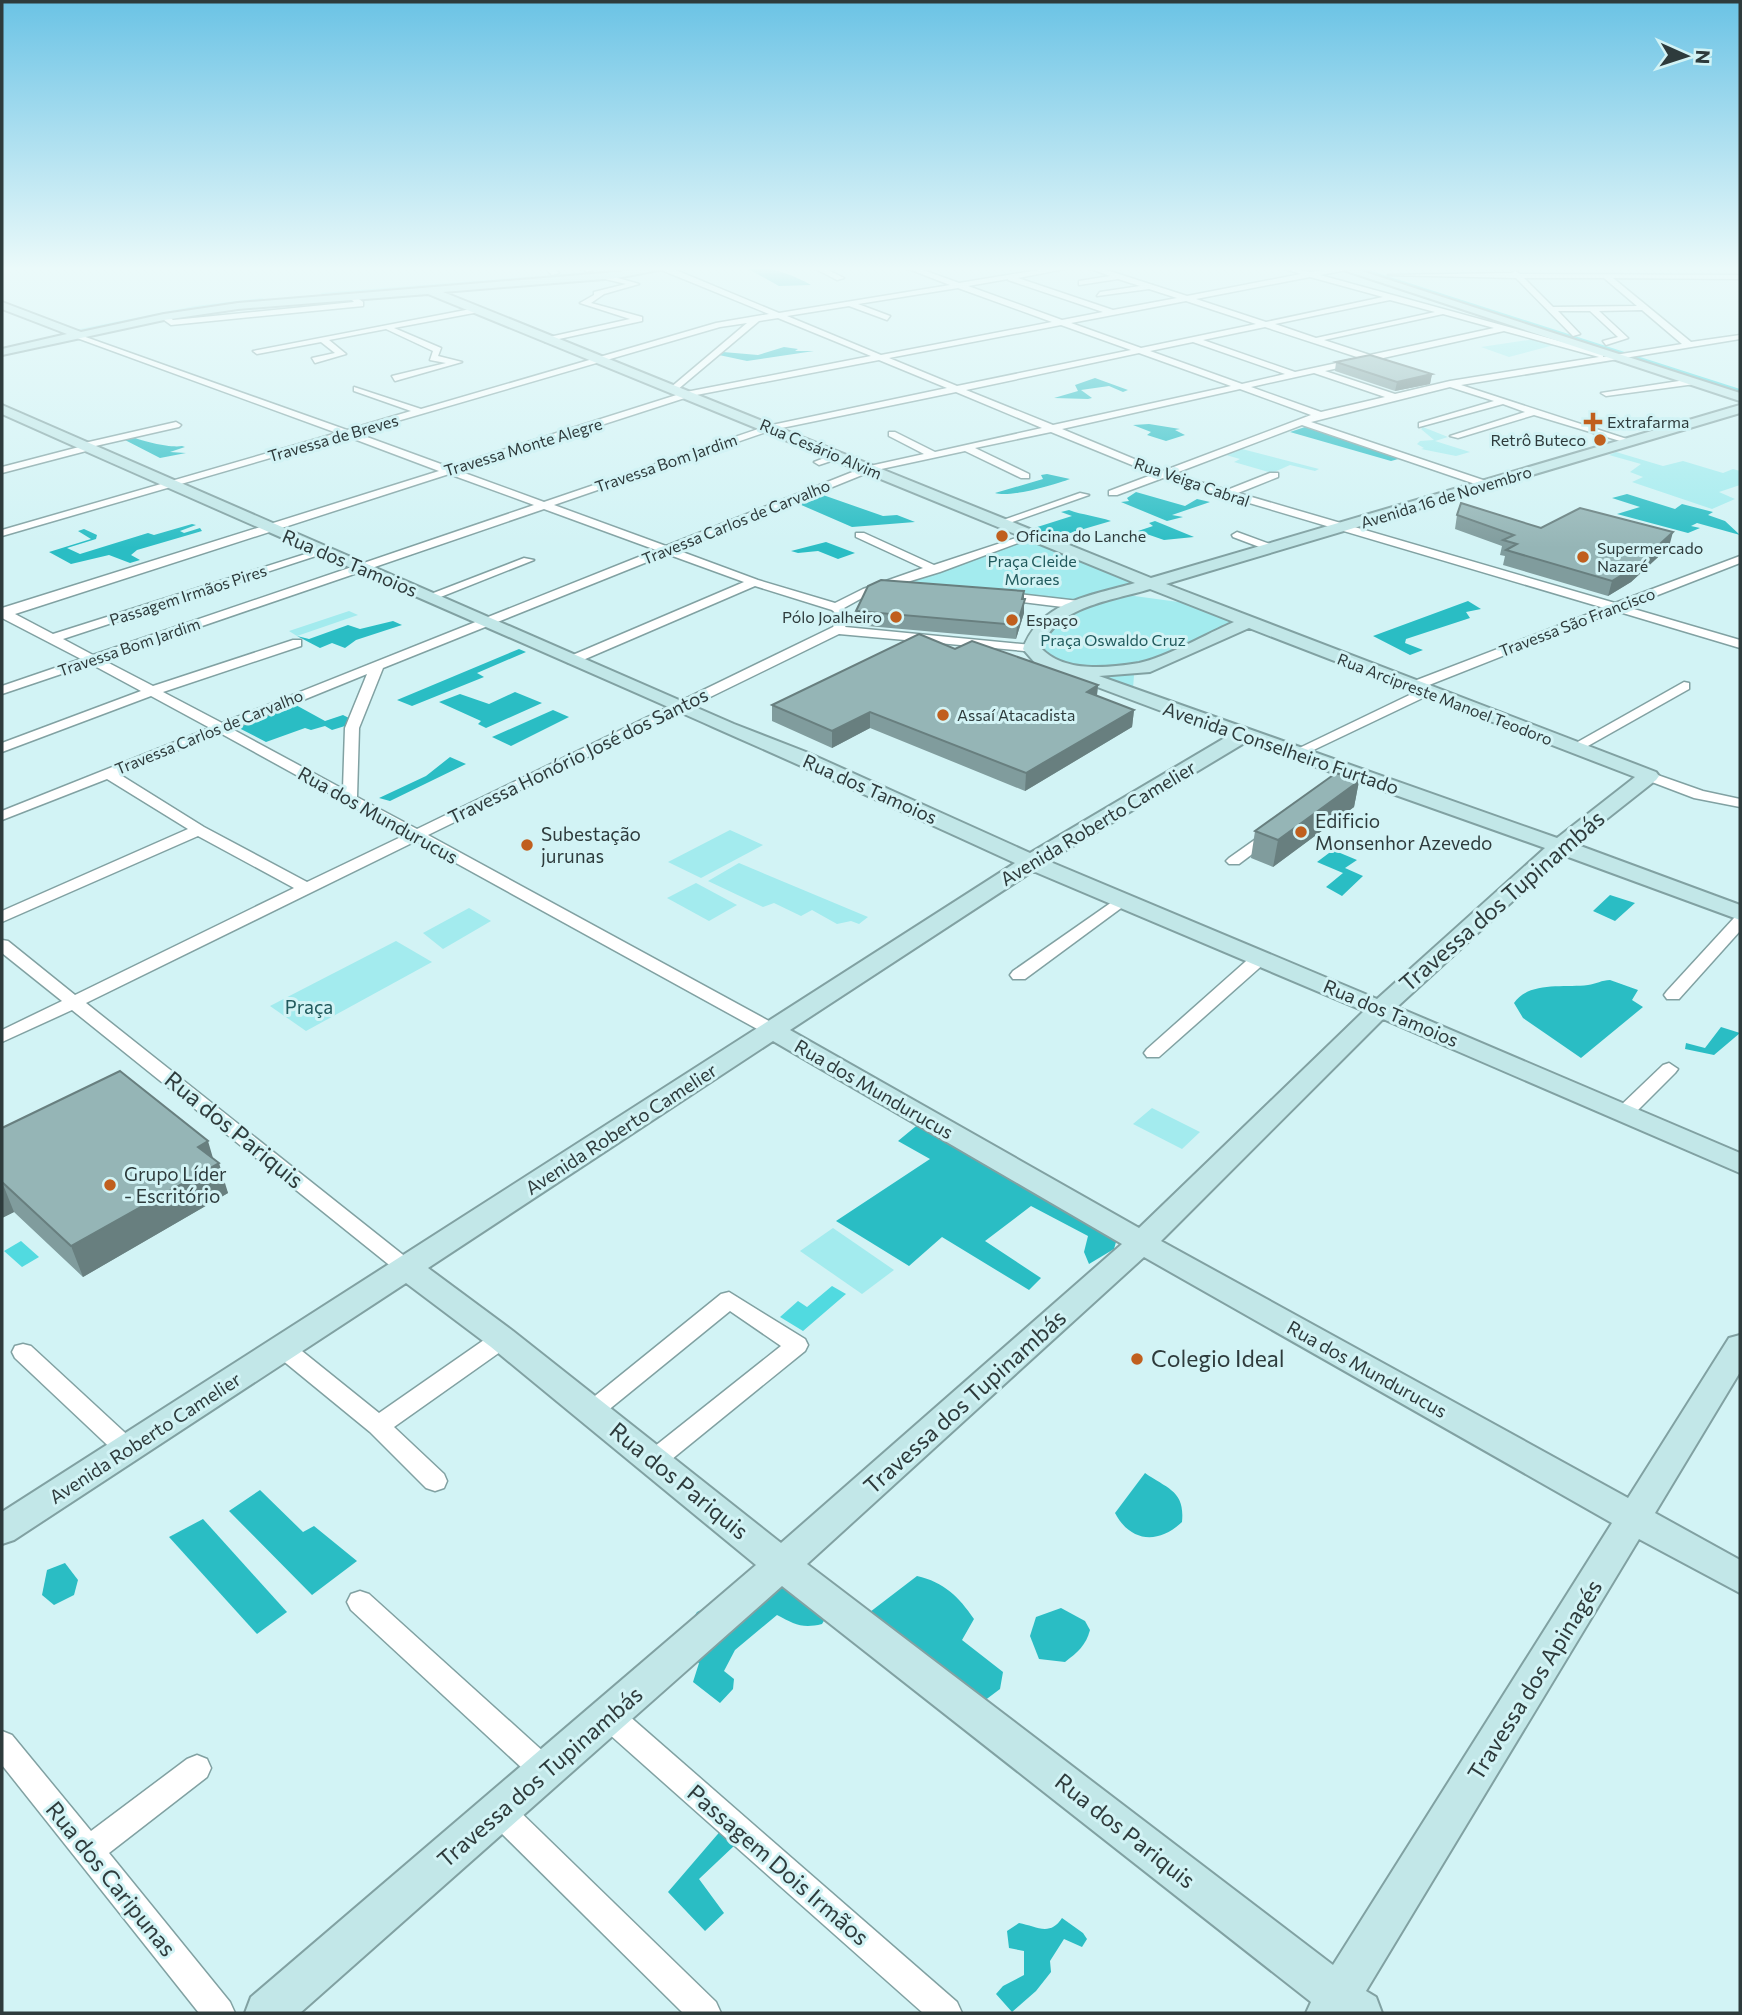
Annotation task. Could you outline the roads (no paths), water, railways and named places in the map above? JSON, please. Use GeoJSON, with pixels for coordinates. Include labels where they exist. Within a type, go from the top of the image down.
{"type":"FeatureCollection","features":[{"type":"Feature","properties":{"kind":"street"},"geometry":{"type":"LineString","coordinates":[[140,360],[754,582],[840,610]]}},
{"type":"Feature","properties":{"kind":"street"},"geometry":{"type":"LineString","coordinates":[[395,378],[458,362],[446,360]]}},
{"type":"Feature","properties":{"kind":"street","name":"Travessa de Breves"},"geometry":{"type":"LineString","coordinates":[[2,533],[603,360]]}},
{"type":"Feature","properties":{"kind":"street"},"geometry":{"type":"LineString","coordinates":[[674,388],[707,360]]}},
{"type":"Feature","properties":{"kind":"street","name":"Travessa Monte Alegre"},"geometry":{"type":"LineString","coordinates":[[3,613],[689,394],[863,360]]}},
{"type":"Feature","properties":{"kind":"street","name":"Rua Veiga Cabral"},"geometry":{"type":"LineString","coordinates":[[885,360],[1162,474],[1224,495],[1740,644]]}},
{"type":"Feature","properties":{"kind":"street","name":"Travessa Bom Jardim"},"geometry":{"type":"LineString","coordinates":[[2,690],[771,428],[1097,360]]}},
{"type":"Feature","properties":{"kind":"street"},"geometry":{"type":"LineString","coordinates":[[1167,360],[1320,415]]}},
{"type":"Feature","properties":{"kind":"street"},"geometry":{"type":"LineString","coordinates":[[1252,360],[1292,374]]}},
{"type":"Feature","properties":{"kind":"street","name":"Travessa Carlos de Carvalho"},"geometry":{"type":"LineString","coordinates":[[2,816],[869,469],[1349,360]]}},
{"type":"Feature","properties":{"kind":"street"},"geometry":{"type":"LineString","coordinates":[[1378,360],[1390,364]]}},
{"type":"Feature","properties":{"kind":"street"},"geometry":{"type":"LineString","coordinates":[[1113,492],[1320,415],[1450,384],[1590,360]]}},
{"type":"Feature","properties":{"kind":"street"},"geometry":{"type":"LineString","coordinates":[[1626,360],[1740,397]]}},
{"type":"Feature","properties":{"kind":"street"},"geometry":{"type":"LineString","coordinates":[[1657,360],[1740,385]]}},
{"type":"Feature","properties":{"kind":"street","name":"Rua Cesário Alvim"},"geometry":{"type":"LineString","coordinates":[[600,361],[689,394],[1029,537],[1153,585]]}},
{"type":"Feature","properties":{"kind":"street"},"geometry":{"type":"LineString","coordinates":[[1311,369],[1394,397]]}},
{"type":"Feature","properties":{"kind":"street"},"geometry":{"type":"LineString","coordinates":[[1426,376],[1628,442]]}},
{"type":"Feature","properties":{"kind":"street"},"geometry":{"type":"LineString","coordinates":[[1606,393],[1692,382]]}},
{"type":"Feature","properties":{"kind":"street"},"geometry":{"type":"LineString","coordinates":[[357,389],[422,412]]}},
{"type":"Feature","properties":{"kind":"street"},"geometry":{"type":"LineString","coordinates":[[1422,425],[1502,402]]}},
{"type":"Feature","properties":{"kind":"street","name":"Rua dos Tamoios"},"geometry":{"type":"LineString","coordinates":[[2,409],[322,552],[487,621],[679,707],[799,756],[1031,862],[1625,1112],[1740,1164]]}},
{"type":"Feature","properties":{"kind":"street","name":"Avenida 16 de Novembro"},"geometry":{"type":"LineString","coordinates":[[1032,649],[1038,630],[1047,620],[1079,605],[1740,409]]}},
{"type":"Feature","properties":{"kind":"street"},"geometry":{"type":"LineString","coordinates":[[1455,436],[1533,412]]}},
{"type":"Feature","properties":{"kind":"street"},"geometry":{"type":"LineString","coordinates":[[1299,421],[1488,485]]}},
{"type":"Feature","properties":{"kind":"street"},"geometry":{"type":"LineString","coordinates":[[2,470],[176,425]]}},
{"type":"Feature","properties":{"kind":"street"},"geometry":{"type":"LineString","coordinates":[[892,434],[934,454]]}},
{"type":"Feature","properties":{"kind":"street"},"geometry":{"type":"LineString","coordinates":[[967,447],[1025,476]]}},
{"type":"Feature","properties":{"kind":"street"},"geometry":{"type":"LineString","coordinates":[[819,461],[836,456]]}},
{"type":"Feature","properties":{"kind":"street"},"geometry":{"type":"LineString","coordinates":[[1224,495],[1274,475]]}},
{"type":"Feature","properties":{"kind":"street"},"geometry":{"type":"LineString","coordinates":[[998,524],[1084,495]]}},
{"type":"Feature","properties":{"kind":"street"},"geometry":{"type":"LineString","coordinates":[[860,535],[936,570]]}},
{"type":"Feature","properties":{"kind":"street"},"geometry":{"type":"LineString","coordinates":[[1237,535],[1274,549]]}},
{"type":"Feature","properties":{"kind":"street"},"geometry":{"type":"LineString","coordinates":[[840,610],[867,591],[1029,537]]}},
{"type":"Feature","properties":{"kind":"street","name":"Passagem Irmãos Pires"},"geometry":{"type":"LineString","coordinates":[[53,638],[322,552]]}},
{"type":"Feature","properties":{"kind":"street","name":"Travessa São Francisco"},"geometry":{"type":"LineString","coordinates":[[1296,753],[1420,688],[1740,559]]}},
{"type":"Feature","properties":{"kind":"street"},"geometry":{"type":"LineString","coordinates":[[429,597],[528,560]]}},
{"type":"Feature","properties":{"kind":"street","name":"Rua Cesário Alvim"},"geometry":{"type":"LineString","coordinates":[[1095,563],[1127,592]]}},
{"type":"Feature","properties":{"kind":"street"},"geometry":{"type":"LineString","coordinates":[[572,660],[754,582]]}},
{"type":"Feature","properties":{"kind":"street"},"geometry":{"type":"LineString","coordinates":[[890,585],[917,587]]}},
{"type":"Feature","properties":{"kind":"street","name":"Rua Arcipreste Manoel Teodoro"},"geometry":{"type":"LineString","coordinates":[[1153,585],[1699,795],[1740,803]]}},
{"type":"Feature","properties":{"kind":"street"},"geometry":{"type":"LineString","coordinates":[[1127,592],[1169,597],[1212,608]]}},
{"type":"Feature","properties":{"kind":"street"},"geometry":{"type":"LineString","coordinates":[[984,595],[1079,605]]}},
{"type":"Feature","properties":{"kind":"street"},"geometry":{"type":"LineString","coordinates":[[837,630],[844,621],[840,610]]}},
{"type":"Feature","properties":{"kind":"street","name":"Rua dos Mundurucus"},"geometry":{"type":"LineString","coordinates":[[3,613],[93,658],[149,692],[350,798],[774,1031],[1142,1243],[1740,1578]]}},
{"type":"Feature","properties":{"kind":"street"},"geometry":{"type":"LineString","coordinates":[[1070,672],[1144,668],[1248,622]]}},
{"type":"Feature","properties":{"kind":"street"},"geometry":{"type":"LineString","coordinates":[[837,630],[1032,649]]}},
{"type":"Feature","properties":{"kind":"street","name":"Travessa Honório José dos Santos"},"geometry":{"type":"LineString","coordinates":[[2,1037],[837,630]]}},
{"type":"Feature","properties":{"kind":"street"},"geometry":{"type":"LineString","coordinates":[[2,748],[149,692],[297,643]]}},
{"type":"Feature","properties":{"kind":"street","name":"Avenida Conselheiro Furtado"},"geometry":{"type":"LineString","coordinates":[[1032,649],[1042,660],[1070,672],[1296,753],[1345,778],[1560,846],[1740,912]]}},
{"type":"Feature","properties":{"kind":"street"},"geometry":{"type":"LineString","coordinates":[[350,798],[352,728],[378,664]]}},
{"type":"Feature","properties":{"kind":"street"},"geometry":{"type":"LineString","coordinates":[[1138,698],[1134,684],[1144,668]]}},
{"type":"Feature","properties":{"kind":"street"},"geometry":{"type":"LineString","coordinates":[[1574,748],[1684,687]]}},
{"type":"Feature","properties":{"kind":"street","name":"Avenida Roberto Camelier"},"geometry":{"type":"LineString","coordinates":[[2,1530],[1031,862],[1244,735]]}},
{"type":"Feature","properties":{"kind":"street"},"geometry":{"type":"LineString","coordinates":[[107,773],[199,830],[307,889]]}},
{"type":"Feature","properties":{"kind":"street","name":"Travessa dos Tupinambás"},"geometry":{"type":"LineString","coordinates":[[267,2013],[610,1717],[1142,1243],[1380,1009],[1560,846],[1649,776]]}},
{"type":"Feature","properties":{"kind":"street"},"geometry":{"type":"LineString","coordinates":[[1234,861],[1286,822]]}},
{"type":"Feature","properties":{"kind":"street"},"geometry":{"type":"LineString","coordinates":[[2,917],[199,830]]}},
{"type":"Feature","properties":{"kind":"street"},"geometry":{"type":"LineString","coordinates":[[1019,975],[1122,900]]}},
{"type":"Feature","properties":{"kind":"street"},"geometry":{"type":"LineString","coordinates":[[1673,995],[1740,921]]}},
{"type":"Feature","properties":{"kind":"street","name":"Rua dos Pariquis"},"geometry":{"type":"LineString","coordinates":[[2,945],[405,1267],[593,1410],[782,1565],[1342,2008]]}},
{"type":"Feature","properties":{"kind":"street"},"geometry":{"type":"LineString","coordinates":[[1153,1053],[1260,958]]}},
{"type":"Feature","properties":{"kind":"street"},"geometry":{"type":"LineString","coordinates":[[1625,1112],[1669,1069]]}},
{"type":"Feature","properties":{"kind":"street"},"geometry":{"type":"LineString","coordinates":[[593,1410],[729,1300],[797,1345],[653,1461]]}},
{"type":"Feature","properties":{"kind":"street"},"geometry":{"type":"LineString","coordinates":[[378,1426],[502,1339]]}},
{"type":"Feature","properties":{"kind":"street","name":"Travessa dos Apinagés"},"geometry":{"type":"LineString","coordinates":[[1342,2008],[1740,1346]]}},
{"type":"Feature","properties":{"kind":"street"},"geometry":{"type":"LineString","coordinates":[[284,1349],[378,1426],[435,1481]]}},
{"type":"Feature","properties":{"kind":"street"},"geometry":{"type":"LineString","coordinates":[[23,1352],[127,1449]]}},
{"type":"Feature","properties":{"kind":"street"},"geometry":{"type":"LineString","coordinates":[[360,1602],[546,1772]]}},
{"type":"Feature","properties":{"kind":"street","name":"Passagem Dois Irmãos"},"geometry":{"type":"LineString","coordinates":[[610,1717],[946,2013]]}},
{"type":"Feature","properties":{"kind":"street","name":"Rua dos Caripunas"},"geometry":{"type":"LineString","coordinates":[[2,1744],[219,2013]]}},
{"type":"Feature","properties":{"kind":"street"},"geometry":{"type":"LineString","coordinates":[[88,1851],[197,1768]]}},
{"type":"Feature","properties":{"kind":"street"},"geometry":{"type":"LineString","coordinates":[[499,1812],[705,2013]]}},
{"type":"Feature","properties":{"kind":"place","name":"Extrafarma"},"geometry":{"type":"Point","coordinates":[1593,422]}},
{"type":"Feature","properties":{"kind":"place","name":"Retrô Buteco"},"geometry":{"type":"Point","coordinates":[1600,440]}},
{"type":"Feature","properties":{"kind":"place","name":"Oficina do Lanche"},"geometry":{"type":"Point","coordinates":[1002,536]}},
{"type":"Feature","properties":{"kind":"place","name":"Supermercado Nazaré"},"geometry":{"type":"Point","coordinates":[1583,557]}},
{"type":"Feature","properties":{"kind":"place","name":"Pólo Joalheiro"},"geometry":{"type":"Point","coordinates":[896,617]}},
{"type":"Feature","properties":{"kind":"place","name":"Espaço"},"geometry":{"type":"Point","coordinates":[1012,620]}},
{"type":"Feature","properties":{"kind":"place","name":"Assaí Atacadista"},"geometry":{"type":"Point","coordinates":[943,715]}},
{"type":"Feature","properties":{"kind":"place","name":"Edificio Monsenhor Azevedo"},"geometry":{"type":"Point","coordinates":[1301,832]}},
{"type":"Feature","properties":{"kind":"place","name":"Subestação jurunas"},"geometry":{"type":"Point","coordinates":[527,845]}},
{"type":"Feature","properties":{"kind":"place","name":"Grupo Líder - Escritório"},"geometry":{"type":"Point","coordinates":[110,1185]}},
{"type":"Feature","properties":{"kind":"place","name":"Colegio Ideal"},"geometry":{"type":"Point","coordinates":[1137,1359]}},
{"type":"Feature","properties":{"kind":"park label","name":"Praça Cleide Moraes"},"geometry":{"type":"Point","coordinates":[1032,570]}},
{"type":"Feature","properties":{"kind":"park label","name":"Praça Oswaldo Cruz"},"geometry":{"type":"Point","coordinates":[1113,640]}},
{"type":"Feature","properties":{"kind":"park label","name":"Praça"},"geometry":{"type":"Point","coordinates":[309,1007]}}]}
